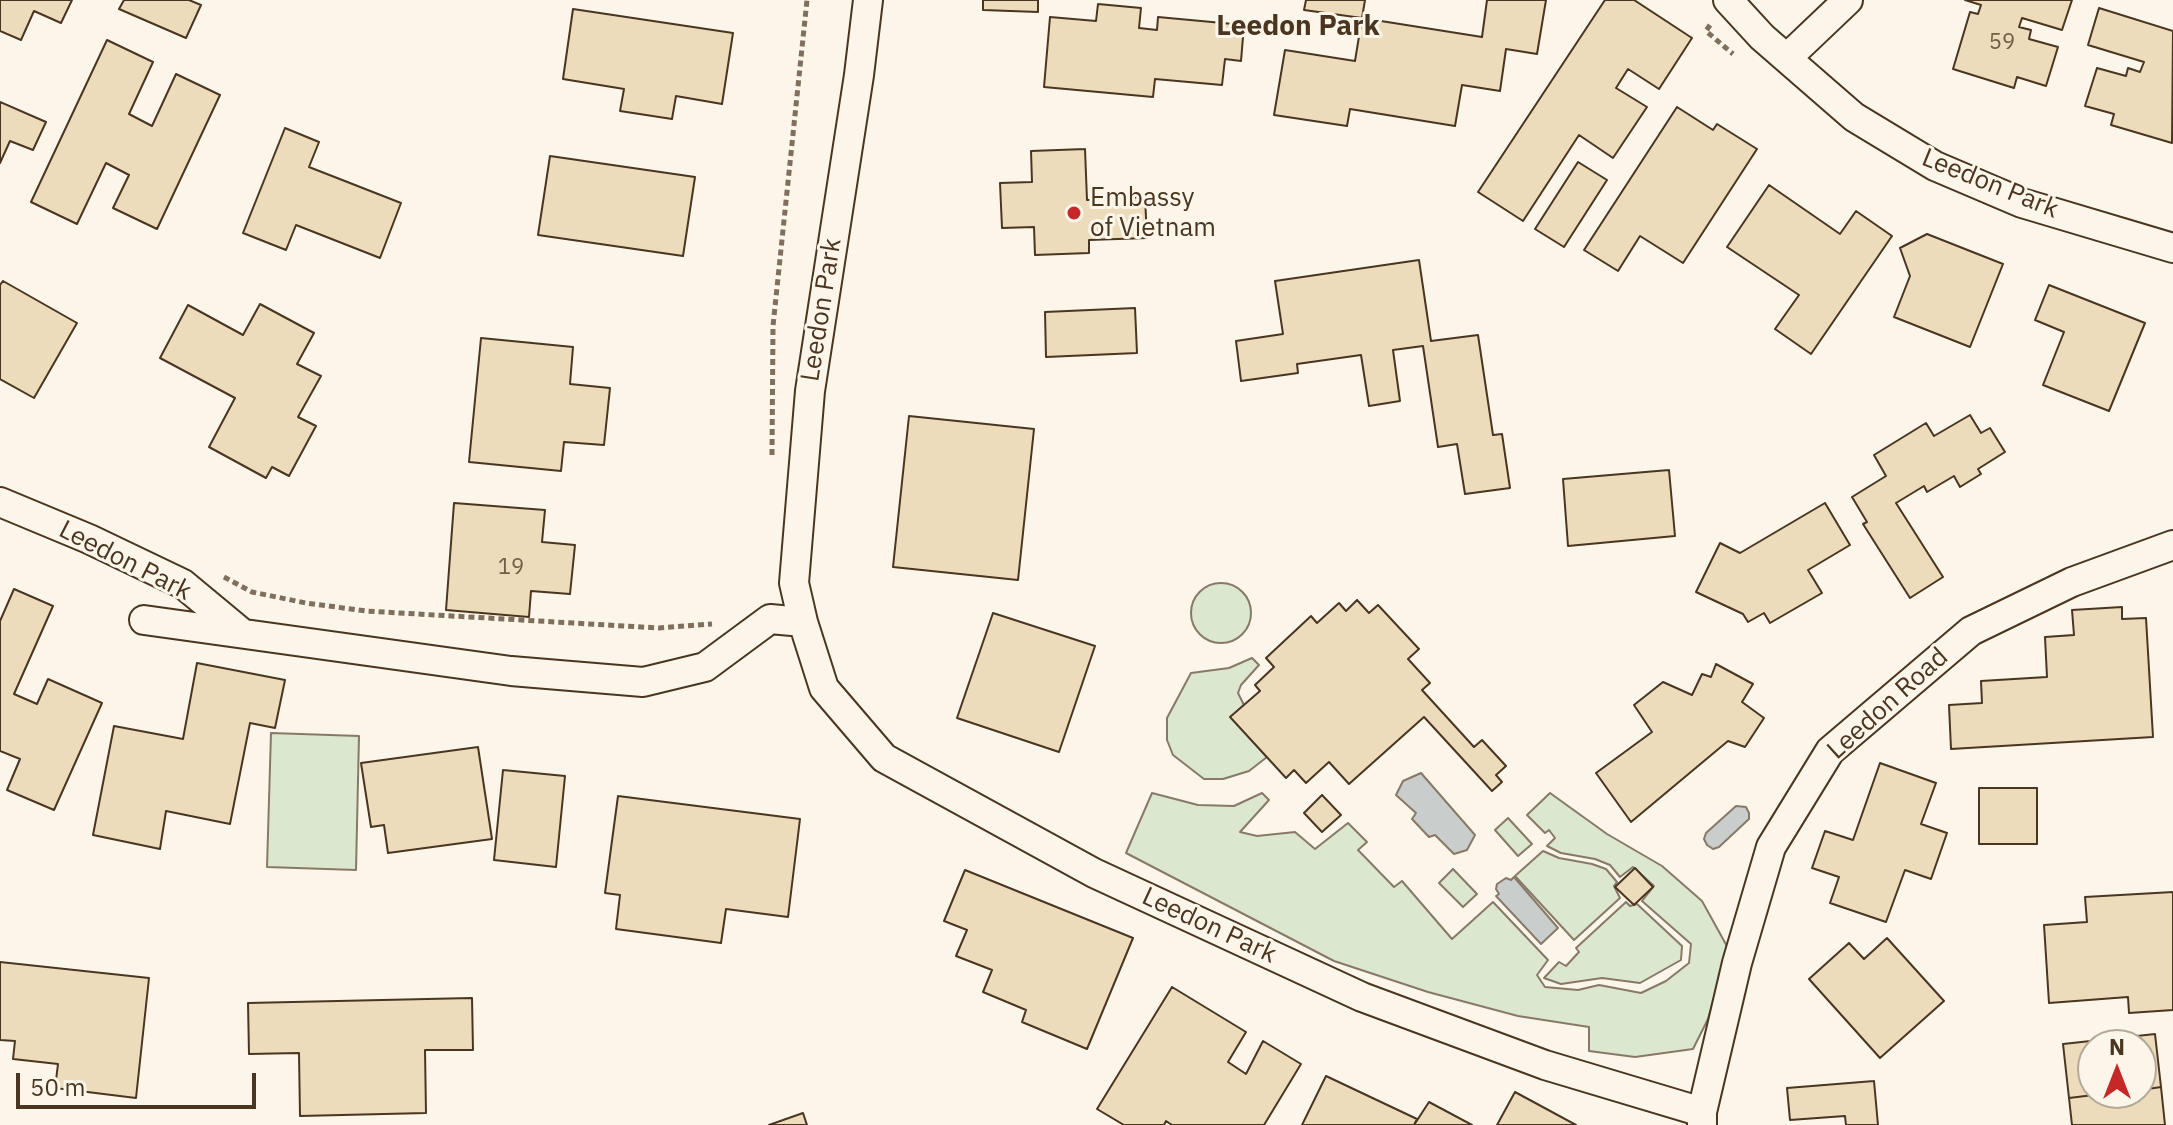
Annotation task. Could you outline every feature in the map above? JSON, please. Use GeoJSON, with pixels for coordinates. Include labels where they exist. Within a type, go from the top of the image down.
{"type":"FeatureCollection","features":[{"type":"Feature","properties":{"kind":"street","name":"Leedon Park"},"geometry":{"type":"LineString","coordinates":[[868,0],[810,391],[794,583],[824,688],[884,758],[1080,865],[1362,997],[1702,1119]]}},
{"type":"Feature","properties":{"kind":"street","name":"Leedon Park"},"geometry":{"type":"LineString","coordinates":[[1728,0],[1762,37],[1854,117],[1935,166],[2022,203],[2173,248]]}},
{"type":"Feature","properties":{"kind":"street"},"geometry":{"type":"LineString","coordinates":[[1787,58],[1848,0]]}},
{"type":"Feature","properties":{"kind":"street","name":"Leedon Park"},"geometry":{"type":"LineString","coordinates":[[0,502],[89,539],[183,584],[242,634]]}},
{"type":"Feature","properties":{"kind":"street","name":"Leedon Road"},"geometry":{"type":"LineString","coordinates":[[1702,1119],[1737,963],[1771,847],[1830,751],[1971,631],[2072,582],[2173,545]]}},
{"type":"Feature","properties":{"kind":"street","name":"Leedon Park"},"geometry":{"type":"LineString","coordinates":[[144,620],[511,671],[643,682],[705,667],[770,619],[803,622]]}},
{"type":"Feature","properties":{"kind":"path"},"geometry":{"type":"LineString","coordinates":[[772,465],[773,326],[807,0]]}},
{"type":"Feature","properties":{"kind":"path"},"geometry":{"type":"LineString","coordinates":[[366,611],[659,628],[722,623]]}},
{"type":"Feature","properties":{"kind":"green space"},"geometry":{"type":"Polygon","coordinates":[[[1221,583],[1232,585],[1242,592],[1249,602],[1249,624],[1242,634],[1232,641],[1221,643],[1210,641],[1200,634],[1193,624],[1191,613],[1193,602],[1200,592],[1210,585],[1221,583]]]}},
{"type":"Feature","properties":{"kind":"green space"},"geometry":{"type":"Polygon","coordinates":[[[1252,658],[1259,665],[1241,685],[1238,693],[1244,705],[1231,717],[1267,757],[1249,771],[1223,779],[1204,779],[1173,755],[1167,740],[1167,718],[1191,673],[1229,668],[1252,658]]]}},
{"type":"Feature","properties":{"kind":"green space"},"geometry":{"type":"Polygon","coordinates":[[[271,733],[359,736],[356,870],[267,867],[271,733]]]}},
{"type":"Feature","properties":{"kind":"green space"},"geometry":{"type":"Polygon","coordinates":[[[1152,793],[1198,805],[1234,806],[1262,793],[1269,800],[1240,832],[1257,836],[1295,832],[1315,849],[1348,823],[1367,842],[1358,850],[1394,887],[1402,881],[1452,939],[1493,902],[1548,960],[1537,975],[1545,987],[1578,990],[1599,985],[1641,993],[1666,981],[1689,963],[1691,944],[1642,901],[1654,886],[1633,867],[1620,877],[1610,865],[1561,853],[1547,846],[1555,838],[1549,830],[1545,833],[1527,815],[1550,793],[1607,834],[1662,866],[1702,901],[1728,948],[1708,1019],[1693,1049],[1635,1057],[1589,1051],[1589,1027],[1518,1016],[1428,992],[1334,961],[1126,853],[1152,793]]]}},
{"type":"Feature","properties":{"kind":"green space"},"geometry":{"type":"Polygon","coordinates":[[[1508,818],[1532,844],[1518,856],[1495,830],[1508,818]]]}},
{"type":"Feature","properties":{"kind":"green space"},"geometry":{"type":"Polygon","coordinates":[[[1543,851],[1606,869],[1617,882],[1614,886],[1620,898],[1574,940],[1515,876],[1543,851]]]}},
{"type":"Feature","properties":{"kind":"green space"},"geometry":{"type":"Polygon","coordinates":[[[1453,869],[1477,894],[1463,907],[1439,883],[1453,869]]]}},
{"type":"Feature","properties":{"kind":"green space"},"geometry":{"type":"Polygon","coordinates":[[[1626,902],[1630,906],[1637,904],[1682,946],[1681,960],[1640,983],[1602,978],[1561,984],[1544,978],[1559,962],[1566,966],[1579,952],[1576,948],[1626,902]]]}},
{"type":"Feature","properties":{"kind":"shaded area"},"geometry":{"type":"Polygon","coordinates":[[[1421,773],[1475,835],[1467,850],[1454,854],[1435,835],[1429,837],[1412,819],[1416,813],[1396,795],[1403,781],[1421,773]]]}},
{"type":"Feature","properties":{"kind":"shaded area"},"geometry":{"type":"Polygon","coordinates":[[[1736,806],[1746,807],[1749,819],[1713,849],[1704,839],[1706,833],[1736,806]]]}},
{"type":"Feature","properties":{"kind":"shaded area"},"geometry":{"type":"Polygon","coordinates":[[[1514,877],[1558,928],[1541,944],[1496,896],[1499,894],[1497,884],[1514,877]]]}},
{"type":"Feature","properties":{"kind":"building"},"geometry":{"type":"Polygon","coordinates":[[[0,0],[72,0],[61,23],[34,11],[21,40],[0,31],[0,0]]]}},
{"type":"Feature","properties":{"kind":"building"},"geometry":{"type":"Polygon","coordinates":[[[124,0],[189,0],[201,5],[186,38],[119,9],[124,0]]]}},
{"type":"Feature","properties":{"kind":"building"},"geometry":{"type":"Polygon","coordinates":[[[983,0],[1038,0],[1038,12],[983,10],[983,0]]]}},
{"type":"Feature","properties":{"kind":"building"},"geometry":{"type":"Polygon","coordinates":[[[1306,0],[1365,0],[1362,18],[1304,10],[1306,0]]]}},
{"type":"Feature","properties":{"kind":"building"},"geometry":{"type":"Polygon","coordinates":[[[1487,0],[1546,0],[1537,54],[1506,49],[1500,91],[1462,85],[1455,126],[1350,109],[1347,126],[1274,115],[1285,50],[1355,61],[1362,18],[1482,37],[1487,0]]]}},
{"type":"Feature","properties":{"kind":"building"},"geometry":{"type":"Polygon","coordinates":[[[1605,0],[1634,0],[1692,38],[1659,89],[1628,69],[1616,88],[1647,107],[1613,158],[1579,135],[1523,221],[1478,192],[1605,0]]]}},
{"type":"Feature","properties":{"kind":"building"},"geometry":{"type":"Polygon","coordinates":[[[1965,0],[2072,0],[2062,30],[2022,18],[2019,27],[2031,30],[2029,39],[2058,47],[2046,86],[2017,77],[2014,88],[1953,69],[1970,12],[1978,14],[1981,5],[1965,0]]]}},
{"type":"Feature","properties":{"kind":"building"},"geometry":{"type":"Polygon","coordinates":[[[1098,4],[1141,8],[1139,28],[1157,30],[1158,17],[1244,25],[1241,61],[1225,59],[1222,85],[1155,79],[1153,97],[1044,87],[1050,17],[1096,21],[1098,4]]]}},
{"type":"Feature","properties":{"kind":"building"},"geometry":{"type":"Polygon","coordinates":[[[2099,8],[2173,31],[2172,143],[2111,125],[2114,114],[2085,106],[2097,68],[2126,76],[2128,68],[2140,72],[2144,62],[2088,45],[2099,8]]]}},
{"type":"Feature","properties":{"kind":"building"},"geometry":{"type":"Polygon","coordinates":[[[573,9],[733,33],[722,104],[676,96],[672,119],[620,111],[624,89],[563,79],[573,9]]]}},
{"type":"Feature","properties":{"kind":"building"},"geometry":{"type":"Polygon","coordinates":[[[107,40],[153,62],[129,114],[152,126],[176,74],[220,95],[157,229],[113,208],[129,175],[106,163],[77,224],[31,202],[107,40]]]}},
{"type":"Feature","properties":{"kind":"building"},"geometry":{"type":"Polygon","coordinates":[[[0,102],[46,122],[33,150],[10,141],[0,163],[0,102]]]}},
{"type":"Feature","properties":{"kind":"building"},"geometry":{"type":"Polygon","coordinates":[[[1677,107],[1713,130],[1717,124],[1757,149],[1683,263],[1640,236],[1618,271],[1584,250],[1677,107]]]}},
{"type":"Feature","properties":{"kind":"building"},"geometry":{"type":"Polygon","coordinates":[[[285,128],[319,142],[309,167],[401,203],[380,258],[296,225],[286,250],[243,233],[285,128]]]}},
{"type":"Feature","properties":{"kind":"building","name":"Embassy of Vietnam"},"geometry":{"type":"Polygon","coordinates":[[[1085,149],[1087,200],[1145,197],[1147,238],[1089,240],[1089,253],[1035,255],[1034,227],[1002,228],[1000,183],[1032,182],[1031,151],[1085,149]]]}},
{"type":"Feature","properties":{"kind":"building"},"geometry":{"type":"Polygon","coordinates":[[[550,156],[695,177],[683,256],[538,235],[550,156]]]}},
{"type":"Feature","properties":{"kind":"building"},"geometry":{"type":"Polygon","coordinates":[[[1578,162],[1607,180],[1564,247],[1535,229],[1578,162]]]}},
{"type":"Feature","properties":{"kind":"building"},"geometry":{"type":"Polygon","coordinates":[[[1769,185],[1840,234],[1856,211],[1892,236],[1811,354],[1775,329],[1799,295],[1727,247],[1769,185]]]}},
{"type":"Feature","properties":{"kind":"building"},"geometry":{"type":"Polygon","coordinates":[[[1927,234],[2003,264],[1970,347],[1894,317],[1910,276],[1900,248],[1927,234]]]}},
{"type":"Feature","properties":{"kind":"building"},"geometry":{"type":"Polygon","coordinates":[[[1419,260],[1431,341],[1478,335],[1493,435],[1502,434],[1510,488],[1465,494],[1457,444],[1438,447],[1423,346],[1393,350],[1400,401],[1369,406],[1361,355],[1297,364],[1298,373],[1241,381],[1236,341],[1283,334],[1275,281],[1419,260]]]}},
{"type":"Feature","properties":{"kind":"building"},"geometry":{"type":"Polygon","coordinates":[[[3,281],[77,323],[34,398],[0,379],[0,285],[3,281]]]}},
{"type":"Feature","properties":{"kind":"building"},"geometry":{"type":"Polygon","coordinates":[[[2049,285],[2145,323],[2109,411],[2043,385],[2064,332],[2035,320],[2049,285]]]}},
{"type":"Feature","properties":{"kind":"building"},"geometry":{"type":"Polygon","coordinates":[[[260,304],[314,333],[297,364],[321,376],[298,417],[316,426],[289,476],[272,467],[266,478],[209,447],[235,398],[160,358],[188,305],[243,335],[260,304]]]}},
{"type":"Feature","properties":{"kind":"building"},"geometry":{"type":"Polygon","coordinates":[[[1135,308],[1137,353],[1046,357],[1045,312],[1135,308]]]}},
{"type":"Feature","properties":{"kind":"building"},"geometry":{"type":"Polygon","coordinates":[[[481,338],[573,347],[570,384],[610,388],[604,445],[564,442],[561,471],[469,462],[481,338]]]}},
{"type":"Feature","properties":{"kind":"building"},"geometry":{"type":"Polygon","coordinates":[[[1970,415],[1981,433],[1990,428],[2005,452],[1978,469],[1981,474],[1960,487],[1954,476],[1927,492],[1924,486],[1896,503],[1943,577],[1910,598],[1863,524],[1867,522],[1852,497],[1886,476],[1874,455],[1926,423],[1934,436],[1970,415]]]}},
{"type":"Feature","properties":{"kind":"building"},"geometry":{"type":"Polygon","coordinates":[[[909,416],[1034,429],[1018,580],[893,567],[909,416]]]}},
{"type":"Feature","properties":{"kind":"building"},"geometry":{"type":"Polygon","coordinates":[[[1669,470],[1675,536],[1568,546],[1563,479],[1669,470]]]}},
{"type":"Feature","properties":{"kind":"building"},"geometry":{"type":"Polygon","coordinates":[[[454,503],[545,510],[542,542],[575,545],[570,594],[531,591],[529,617],[446,610],[454,503]]]}},
{"type":"Feature","properties":{"kind":"building"},"geometry":{"type":"Polygon","coordinates":[[[1825,503],[1850,545],[1808,570],[1822,593],[1770,623],[1764,613],[1748,622],[1743,614],[1696,592],[1720,543],[1740,553],[1825,503]]]}},
{"type":"Feature","properties":{"kind":"building"},"geometry":{"type":"Polygon","coordinates":[[[14,589],[53,606],[14,694],[37,704],[48,679],[102,703],[54,810],[7,790],[20,759],[0,751],[0,621],[14,589]]]}},
{"type":"Feature","properties":{"kind":"building"},"geometry":{"type":"Polygon","coordinates":[[[1357,600],[1369,613],[1378,605],[1419,649],[1408,659],[1430,683],[1422,690],[1474,747],[1482,740],[1506,766],[1496,775],[1502,782],[1492,791],[1424,717],[1349,784],[1329,762],[1306,783],[1294,770],[1286,778],[1230,717],[1260,691],[1255,685],[1274,667],[1266,658],[1311,616],[1317,623],[1339,603],[1346,611],[1357,600]]]}},
{"type":"Feature","properties":{"kind":"building"},"geometry":{"type":"Polygon","coordinates":[[[2122,607],[2122,619],[2146,618],[2153,737],[1951,749],[1949,705],[1982,703],[1981,681],[2047,677],[2045,637],[2074,635],[2072,610],[2122,607]]]}},
{"type":"Feature","properties":{"kind":"building"},"geometry":{"type":"Polygon","coordinates":[[[993,613],[1095,646],[1059,752],[957,718],[993,613]]]}},
{"type":"Feature","properties":{"kind":"building"},"geometry":{"type":"Polygon","coordinates":[[[197,663],[285,680],[275,728],[250,723],[230,824],[166,811],[160,849],[93,835],[114,726],[183,739],[197,663]]]}},
{"type":"Feature","properties":{"kind":"building"},"geometry":{"type":"Polygon","coordinates":[[[1716,664],[1753,684],[1742,702],[1764,718],[1745,747],[1728,741],[1631,822],[1596,773],[1652,732],[1634,705],[1663,682],[1692,695],[1702,674],[1711,677],[1716,664]]]}},
{"type":"Feature","properties":{"kind":"building"},"geometry":{"type":"Polygon","coordinates":[[[478,747],[492,839],[388,853],[384,825],[371,827],[361,763],[478,747]]]}},
{"type":"Feature","properties":{"kind":"building"},"geometry":{"type":"Polygon","coordinates":[[[1880,763],[1936,783],[1921,824],[1947,833],[1931,879],[1905,870],[1886,922],[1830,903],[1839,877],[1812,868],[1825,831],[1853,840],[1880,763]]]}},
{"type":"Feature","properties":{"kind":"building"},"geometry":{"type":"Polygon","coordinates":[[[503,770],[565,776],[556,867],[494,860],[503,770]]]}},
{"type":"Feature","properties":{"kind":"building"},"geometry":{"type":"Polygon","coordinates":[[[1979,788],[2037,788],[2037,844],[1979,844],[1979,788]]]}},
{"type":"Feature","properties":{"kind":"building"},"geometry":{"type":"Polygon","coordinates":[[[1322,795],[1341,815],[1322,832],[1304,813],[1322,795]]]}},
{"type":"Feature","properties":{"kind":"building"},"geometry":{"type":"Polygon","coordinates":[[[618,796],[800,819],[788,917],[726,909],[721,943],[616,929],[620,895],[605,893],[618,796]]]}},
{"type":"Feature","properties":{"kind":"building"},"geometry":{"type":"Polygon","coordinates":[[[1635,868],[1653,887],[1634,905],[1615,887],[1635,868]]]}},
{"type":"Feature","properties":{"kind":"building"},"geometry":{"type":"Polygon","coordinates":[[[965,870],[1133,938],[1087,1049],[1022,1022],[1026,1010],[983,992],[992,970],[956,956],[967,930],[944,921],[965,870]]]}},
{"type":"Feature","properties":{"kind":"building"},"geometry":{"type":"Polygon","coordinates":[[[2173,892],[2173,1010],[2129,1013],[2128,997],[2049,1003],[2044,925],[2087,922],[2085,897],[2173,892]]]}},
{"type":"Feature","properties":{"kind":"building"},"geometry":{"type":"Polygon","coordinates":[[[1887,938],[1944,1001],[1880,1058],[1809,979],[1849,943],[1864,959],[1887,938]]]}},
{"type":"Feature","properties":{"kind":"building"},"geometry":{"type":"Polygon","coordinates":[[[0,962],[149,978],[136,1098],[55,1088],[58,1064],[13,1059],[15,1041],[0,1040],[0,962]]]}},
{"type":"Feature","properties":{"kind":"building"},"geometry":{"type":"Polygon","coordinates":[[[1172,987],[1246,1032],[1228,1062],[1246,1074],[1263,1041],[1301,1064],[1264,1125],[1172,1125],[1166,1121],[1164,1125],[1124,1125],[1097,1109],[1172,987]]]}},
{"type":"Feature","properties":{"kind":"building"},"geometry":{"type":"Polygon","coordinates":[[[472,998],[473,1050],[425,1050],[426,1113],[300,1116],[299,1053],[249,1054],[248,1003],[472,998]]]}},
{"type":"Feature","properties":{"kind":"building"},"geometry":{"type":"Polygon","coordinates":[[[2077,1042],[2077,1097],[2069,1098],[2063,1044],[2077,1042]]]}},
{"type":"Feature","properties":{"kind":"building"},"geometry":{"type":"Polygon","coordinates":[[[2157,1052],[2161,1087],[2157,1088],[2157,1052]]]}},
{"type":"Feature","properties":{"kind":"building"},"geometry":{"type":"Polygon","coordinates":[[[1326,1076],[1417,1119],[1414,1125],[1302,1125],[1326,1076]]]}},
{"type":"Feature","properties":{"kind":"building"},"geometry":{"type":"Polygon","coordinates":[[[1874,1081],[1878,1125],[1846,1125],[1845,1116],[1790,1120],[1787,1088],[1874,1081]]]}},
{"type":"Feature","properties":{"kind":"building"},"geometry":{"type":"Polygon","coordinates":[[[2161,1087],[2165,1125],[2072,1125],[2069,1098],[2077,1097],[2077,1109],[2157,1109],[2157,1088],[2161,1087]]]}},
{"type":"Feature","properties":{"kind":"building"},"geometry":{"type":"Polygon","coordinates":[[[1515,1092],[1576,1125],[1497,1125],[1515,1092]]]}},
{"type":"Feature","properties":{"kind":"building"},"geometry":{"type":"Polygon","coordinates":[[[1429,1102],[1472,1125],[1414,1125],[1429,1102]]]}},
{"type":"Feature","properties":{"kind":"building"},"geometry":{"type":"Polygon","coordinates":[[[803,1113],[807,1125],[769,1125],[803,1113]]]}},
{"type":"Feature","properties":{"kind":"place","name":"Embassy of Vietnam"},"geometry":{"type":"Point","coordinates":[1074,213]}},
{"type":"Feature","properties":{"kind":"district","name":"Leedon Park"},"geometry":{"type":"Point","coordinates":[1298,27]}}]}
